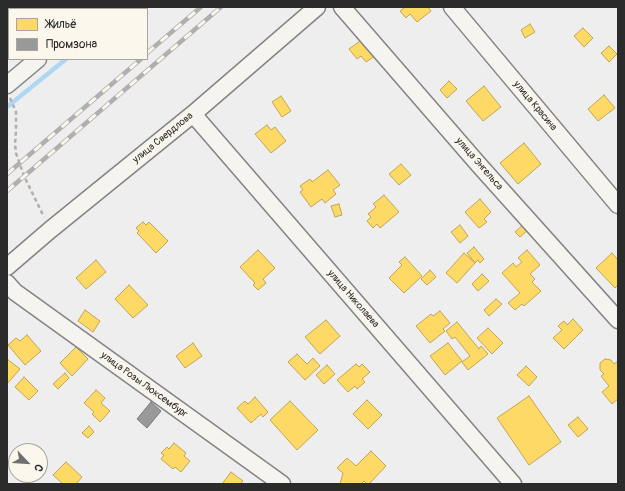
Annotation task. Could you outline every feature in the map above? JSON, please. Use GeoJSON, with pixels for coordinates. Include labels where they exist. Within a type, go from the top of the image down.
{"type":"FeatureCollection","features":[{"type":"Feature","properties":{"kind":"street","name":"улица Свердлова"},"geometry":{"type":"LineString","coordinates":[[7,267],[50,230],[193,114],[317,7]]}},
{"type":"Feature","properties":{"kind":"street","name":"улица Энгельса"},"geometry":{"type":"LineString","coordinates":[[342,7],[479,165],[618,320]]}},
{"type":"Feature","properties":{"kind":"street","name":"улица Красина"},"geometry":{"type":"LineString","coordinates":[[452,7],[618,205]]}},
{"type":"Feature","properties":{"kind":"street"},"geometry":{"type":"LineString","coordinates":[[8,91],[37,60]]}},
{"type":"Feature","properties":{"kind":"street","name":"улица Николаева"},"geometry":{"type":"LineString","coordinates":[[193,114],[513,484]]}},
{"type":"Feature","properties":{"kind":"street","name":"улица Розы Люксембург"},"geometry":{"type":"LineString","coordinates":[[7,283],[15,292],[282,484]]}},
{"type":"Feature","properties":{"kind":"path"},"geometry":{"type":"LineString","coordinates":[[8,91],[16,112],[14,144],[16,153],[24,176],[50,230]]}},
{"type":"Feature","properties":{"kind":"building: Жильё"},"geometry":{"type":"Polygon","coordinates":[[[405,7],[428,7],[431,11],[417,22],[410,14],[406,18],[400,11],[405,7]]]}},
{"type":"Feature","properties":{"kind":"building: Жильё"},"geometry":{"type":"Polygon","coordinates":[[[530,24],[535,32],[525,38],[521,30],[530,24]]]}},
{"type":"Feature","properties":{"kind":"building: Жильё"},"geometry":{"type":"Polygon","coordinates":[[[583,28],[593,38],[584,47],[574,36],[583,28]]]}},
{"type":"Feature","properties":{"kind":"building: Жильё"},"geometry":{"type":"Polygon","coordinates":[[[364,38],[375,56],[366,62],[361,56],[357,59],[349,49],[364,38]]]}},
{"type":"Feature","properties":{"kind":"building: Жильё"},"geometry":{"type":"Polygon","coordinates":[[[609,46],[617,54],[609,62],[601,53],[609,46]]]}},
{"type":"Feature","properties":{"kind":"building: Жильё"},"geometry":{"type":"Polygon","coordinates":[[[449,81],[457,89],[447,98],[440,90],[449,81]]]}},
{"type":"Feature","properties":{"kind":"building: Жильё"},"geometry":{"type":"Polygon","coordinates":[[[484,86],[501,107],[483,121],[466,101],[484,86]]]}},
{"type":"Feature","properties":{"kind":"building: Жильё"},"geometry":{"type":"Polygon","coordinates":[[[604,95],[615,108],[598,121],[588,109],[604,95]]]}},
{"type":"Feature","properties":{"kind":"building: Жильё"},"geometry":{"type":"Polygon","coordinates":[[[281,96],[291,111],[282,117],[272,102],[281,96]]]}},
{"type":"Feature","properties":{"kind":"building: Жильё"},"geometry":{"type":"Polygon","coordinates":[[[267,125],[271,130],[275,127],[286,141],[271,153],[255,134],[267,125]]]}},
{"type":"Feature","properties":{"kind":"building: Жильё"},"geometry":{"type":"Polygon","coordinates":[[[524,143],[541,164],[518,184],[500,163],[524,143]]]}},
{"type":"Feature","properties":{"kind":"building: Жильё"},"geometry":{"type":"Polygon","coordinates":[[[401,164],[411,175],[399,185],[389,174],[401,164]]]}},
{"type":"Feature","properties":{"kind":"building: Жильё"},"geometry":{"type":"Polygon","coordinates":[[[328,170],[340,185],[333,190],[336,194],[325,203],[322,199],[311,207],[300,192],[303,190],[300,186],[310,179],[312,182],[328,170]]]}},
{"type":"Feature","properties":{"kind":"building: Жильё"},"geometry":{"type":"Polygon","coordinates":[[[384,195],[399,212],[380,228],[377,224],[373,228],[367,221],[371,217],[368,214],[376,207],[373,204],[384,195]]]}},
{"type":"Feature","properties":{"kind":"building: Жильё"},"geometry":{"type":"Polygon","coordinates":[[[480,199],[491,212],[484,219],[487,222],[479,228],[465,212],[480,199]]]}},
{"type":"Feature","properties":{"kind":"building: Жильё"},"geometry":{"type":"Polygon","coordinates":[[[339,204],[342,215],[335,217],[331,206],[339,204]]]}},
{"type":"Feature","properties":{"kind":"building: Жильё"},"geometry":{"type":"Polygon","coordinates":[[[143,222],[146,225],[149,222],[168,241],[156,253],[137,233],[139,231],[136,228],[143,222]]]}},
{"type":"Feature","properties":{"kind":"building: Жильё"},"geometry":{"type":"Polygon","coordinates":[[[524,224],[529,229],[520,237],[515,232],[524,224]]]}},
{"type":"Feature","properties":{"kind":"building: Жильё"},"geometry":{"type":"Polygon","coordinates":[[[460,225],[468,236],[460,243],[451,232],[460,225]]]}},
{"type":"Feature","properties":{"kind":"building: Жильё"},"geometry":{"type":"Polygon","coordinates":[[[474,247],[484,259],[480,263],[478,260],[475,263],[467,253],[474,247]]]}},
{"type":"Feature","properties":{"kind":"building: Жильё"},"geometry":{"type":"Polygon","coordinates":[[[258,250],[275,268],[263,279],[266,283],[258,290],[253,285],[255,283],[240,267],[258,250]]]}},
{"type":"Feature","properties":{"kind":"building: Жильё"},"geometry":{"type":"Polygon","coordinates":[[[527,250],[540,265],[530,274],[535,279],[532,282],[541,291],[524,306],[522,304],[515,310],[508,303],[520,293],[502,273],[513,263],[516,267],[522,262],[518,258],[527,250]]]}},
{"type":"Feature","properties":{"kind":"building: Жильё"},"geometry":{"type":"Polygon","coordinates":[[[464,253],[475,263],[457,283],[446,273],[464,253]]]}},
{"type":"Feature","properties":{"kind":"building: Жильё"},"geometry":{"type":"Polygon","coordinates":[[[612,253],[618,260],[618,285],[615,288],[596,268],[612,253]]]}},
{"type":"Feature","properties":{"kind":"building: Жильё"},"geometry":{"type":"Polygon","coordinates":[[[405,257],[422,276],[404,293],[389,278],[402,265],[399,262],[405,257]]]}},
{"type":"Feature","properties":{"kind":"building: Жильё"},"geometry":{"type":"Polygon","coordinates":[[[96,260],[106,272],[86,289],[76,278],[96,260]]]}},
{"type":"Feature","properties":{"kind":"building: Жильё"},"geometry":{"type":"Polygon","coordinates":[[[430,270],[436,277],[427,285],[421,279],[430,270]]]}},
{"type":"Feature","properties":{"kind":"building: Жильё"},"geometry":{"type":"Polygon","coordinates":[[[482,274],[489,281],[478,291],[472,284],[482,274]]]}},
{"type":"Feature","properties":{"kind":"building: Жильё"},"geometry":{"type":"Polygon","coordinates":[[[129,285],[148,305],[133,318],[115,299],[129,285]]]}},
{"type":"Feature","properties":{"kind":"building: Жильё"},"geometry":{"type":"Polygon","coordinates":[[[496,299],[502,304],[489,316],[484,310],[496,299]]]}},
{"type":"Feature","properties":{"kind":"building: Жильё"},"geometry":{"type":"Polygon","coordinates":[[[85,310],[100,321],[93,332],[78,321],[85,310]]]}},
{"type":"Feature","properties":{"kind":"building: Жильё"},"geometry":{"type":"Polygon","coordinates":[[[440,311],[450,323],[443,329],[445,331],[430,343],[416,326],[431,314],[433,316],[440,311]]]}},
{"type":"Feature","properties":{"kind":"building: Жильё"},"geometry":{"type":"Polygon","coordinates":[[[573,319],[583,330],[564,349],[553,338],[562,330],[558,326],[564,321],[567,325],[573,319]]]}},
{"type":"Feature","properties":{"kind":"building: Жильё"},"geometry":{"type":"Polygon","coordinates":[[[326,320],[340,336],[320,354],[305,337],[326,320]]]}},
{"type":"Feature","properties":{"kind":"building: Жильё"},"geometry":{"type":"Polygon","coordinates":[[[457,322],[479,349],[481,346],[488,354],[468,370],[462,362],[470,356],[455,337],[452,339],[446,331],[457,322]]]}},
{"type":"Feature","properties":{"kind":"building: Жильё"},"geometry":{"type":"Polygon","coordinates":[[[488,328],[503,343],[492,354],[477,338],[488,328]]]}},
{"type":"Feature","properties":{"kind":"building: Жильё"},"geometry":{"type":"Polygon","coordinates":[[[27,335],[41,351],[25,365],[8,345],[16,338],[20,341],[27,335]]]}},
{"type":"Feature","properties":{"kind":"building: Жильё"},"geometry":{"type":"Polygon","coordinates":[[[193,343],[202,356],[185,368],[176,356],[193,343]]]}},
{"type":"Feature","properties":{"kind":"building: Жильё"},"geometry":{"type":"Polygon","coordinates":[[[448,343],[462,361],[445,375],[430,356],[448,343]]]}},
{"type":"Feature","properties":{"kind":"building: Жильё"},"geometry":{"type":"Polygon","coordinates":[[[76,347],[88,359],[72,376],[60,363],[76,347]]]}},
{"type":"Feature","properties":{"kind":"building: Жильё"},"geometry":{"type":"Polygon","coordinates":[[[297,354],[307,364],[313,358],[320,366],[305,380],[288,362],[297,354]]]}},
{"type":"Feature","properties":{"kind":"building: Жильё"},"geometry":{"type":"Polygon","coordinates":[[[7,359],[20,369],[7,384],[7,359]]]}},
{"type":"Feature","properties":{"kind":"building: Жильё"},"geometry":{"type":"Polygon","coordinates":[[[605,359],[611,360],[614,364],[618,361],[618,399],[612,404],[602,392],[609,386],[601,376],[604,374],[600,370],[600,363],[605,359]]]}},
{"type":"Feature","properties":{"kind":"building: Жильё"},"geometry":{"type":"Polygon","coordinates":[[[356,364],[359,367],[362,364],[370,372],[362,379],[365,382],[357,389],[355,386],[348,392],[337,380],[356,364]]]}},
{"type":"Feature","properties":{"kind":"building: Жильё"},"geometry":{"type":"Polygon","coordinates":[[[327,365],[335,374],[324,384],[316,375],[327,365]]]}},
{"type":"Feature","properties":{"kind":"building: Жильё"},"geometry":{"type":"Polygon","coordinates":[[[526,366],[537,377],[529,386],[517,375],[526,366]]]}},
{"type":"Feature","properties":{"kind":"building: Жильё"},"geometry":{"type":"Polygon","coordinates":[[[65,373],[69,378],[58,389],[53,384],[65,373]]]}},
{"type":"Feature","properties":{"kind":"building: Жильё"},"geometry":{"type":"Polygon","coordinates":[[[24,377],[38,391],[29,400],[15,387],[24,377]]]}},
{"type":"Feature","properties":{"kind":"building: Жильё"},"geometry":{"type":"Polygon","coordinates":[[[96,390],[105,398],[101,403],[110,411],[100,422],[92,414],[94,412],[84,403],[96,390]]]}},
{"type":"Feature","properties":{"kind":"building: Жильё"},"geometry":{"type":"Polygon","coordinates":[[[529,396],[561,442],[529,465],[497,418],[529,396]]]}},
{"type":"Feature","properties":{"kind":"building: Жильё"},"geometry":{"type":"Polygon","coordinates":[[[255,397],[268,412],[263,417],[261,414],[251,423],[237,408],[245,401],[248,404],[255,397]]]}},
{"type":"Feature","properties":{"kind":"building: Жильё"},"geometry":{"type":"Polygon","coordinates":[[[367,400],[382,415],[368,429],[353,414],[367,400]]]}},
{"type":"Feature","properties":{"kind":"building: Жильё"},"geometry":{"type":"Polygon","coordinates":[[[290,401],[318,430],[297,450],[270,420],[290,401]]]}},
{"type":"Feature","properties":{"kind":"building: Жильё"},"geometry":{"type":"Polygon","coordinates":[[[578,417],[588,429],[578,437],[568,425],[578,417]]]}},
{"type":"Feature","properties":{"kind":"building: Жильё"},"geometry":{"type":"Polygon","coordinates":[[[89,426],[94,432],[88,438],[82,433],[89,426]]]}},
{"type":"Feature","properties":{"kind":"building: Жильё"},"geometry":{"type":"Polygon","coordinates":[[[174,443],[186,453],[184,456],[190,461],[181,472],[175,467],[173,469],[161,459],[164,455],[161,453],[167,447],[169,449],[174,443]]]}},
{"type":"Feature","properties":{"kind":"building: Жильё"},"geometry":{"type":"Polygon","coordinates":[[[371,451],[386,466],[369,484],[364,481],[361,484],[340,484],[343,473],[337,468],[347,458],[356,466],[371,451]]]}},
{"type":"Feature","properties":{"kind":"building: Жильё"},"geometry":{"type":"Polygon","coordinates":[[[66,462],[82,477],[76,484],[63,484],[53,475],[66,462]]]}},
{"type":"Feature","properties":{"kind":"building: Жильё"},"geometry":{"type":"Polygon","coordinates":[[[231,472],[243,481],[240,484],[222,484],[231,472]]]}},
{"type":"Feature","properties":{"kind":"building: Промзона"},"geometry":{"type":"Polygon","coordinates":[[[13,7],[66,8],[14,8],[13,7]]]}},
{"type":"Feature","properties":{"kind":"building: Промзона"},"geometry":{"type":"Polygon","coordinates":[[[151,402],[161,411],[147,428],[137,419],[151,402]]]}},
{"type":"Feature","properties":{"kind":"waterway"},"geometry":{"type":"LineString","coordinates":[[7,107],[65,60]]}},
{"type":"Feature","properties":{"kind":"railway"},"geometry":{"type":"LineString","coordinates":[[148,52],[201,7]]}},
{"type":"Feature","properties":{"kind":"railway"},"geometry":{"type":"LineString","coordinates":[[7,191],[221,7]]}},
{"type":"Feature","properties":{"kind":"railway"},"geometry":{"type":"LineString","coordinates":[[7,174],[140,60]]}}]}
